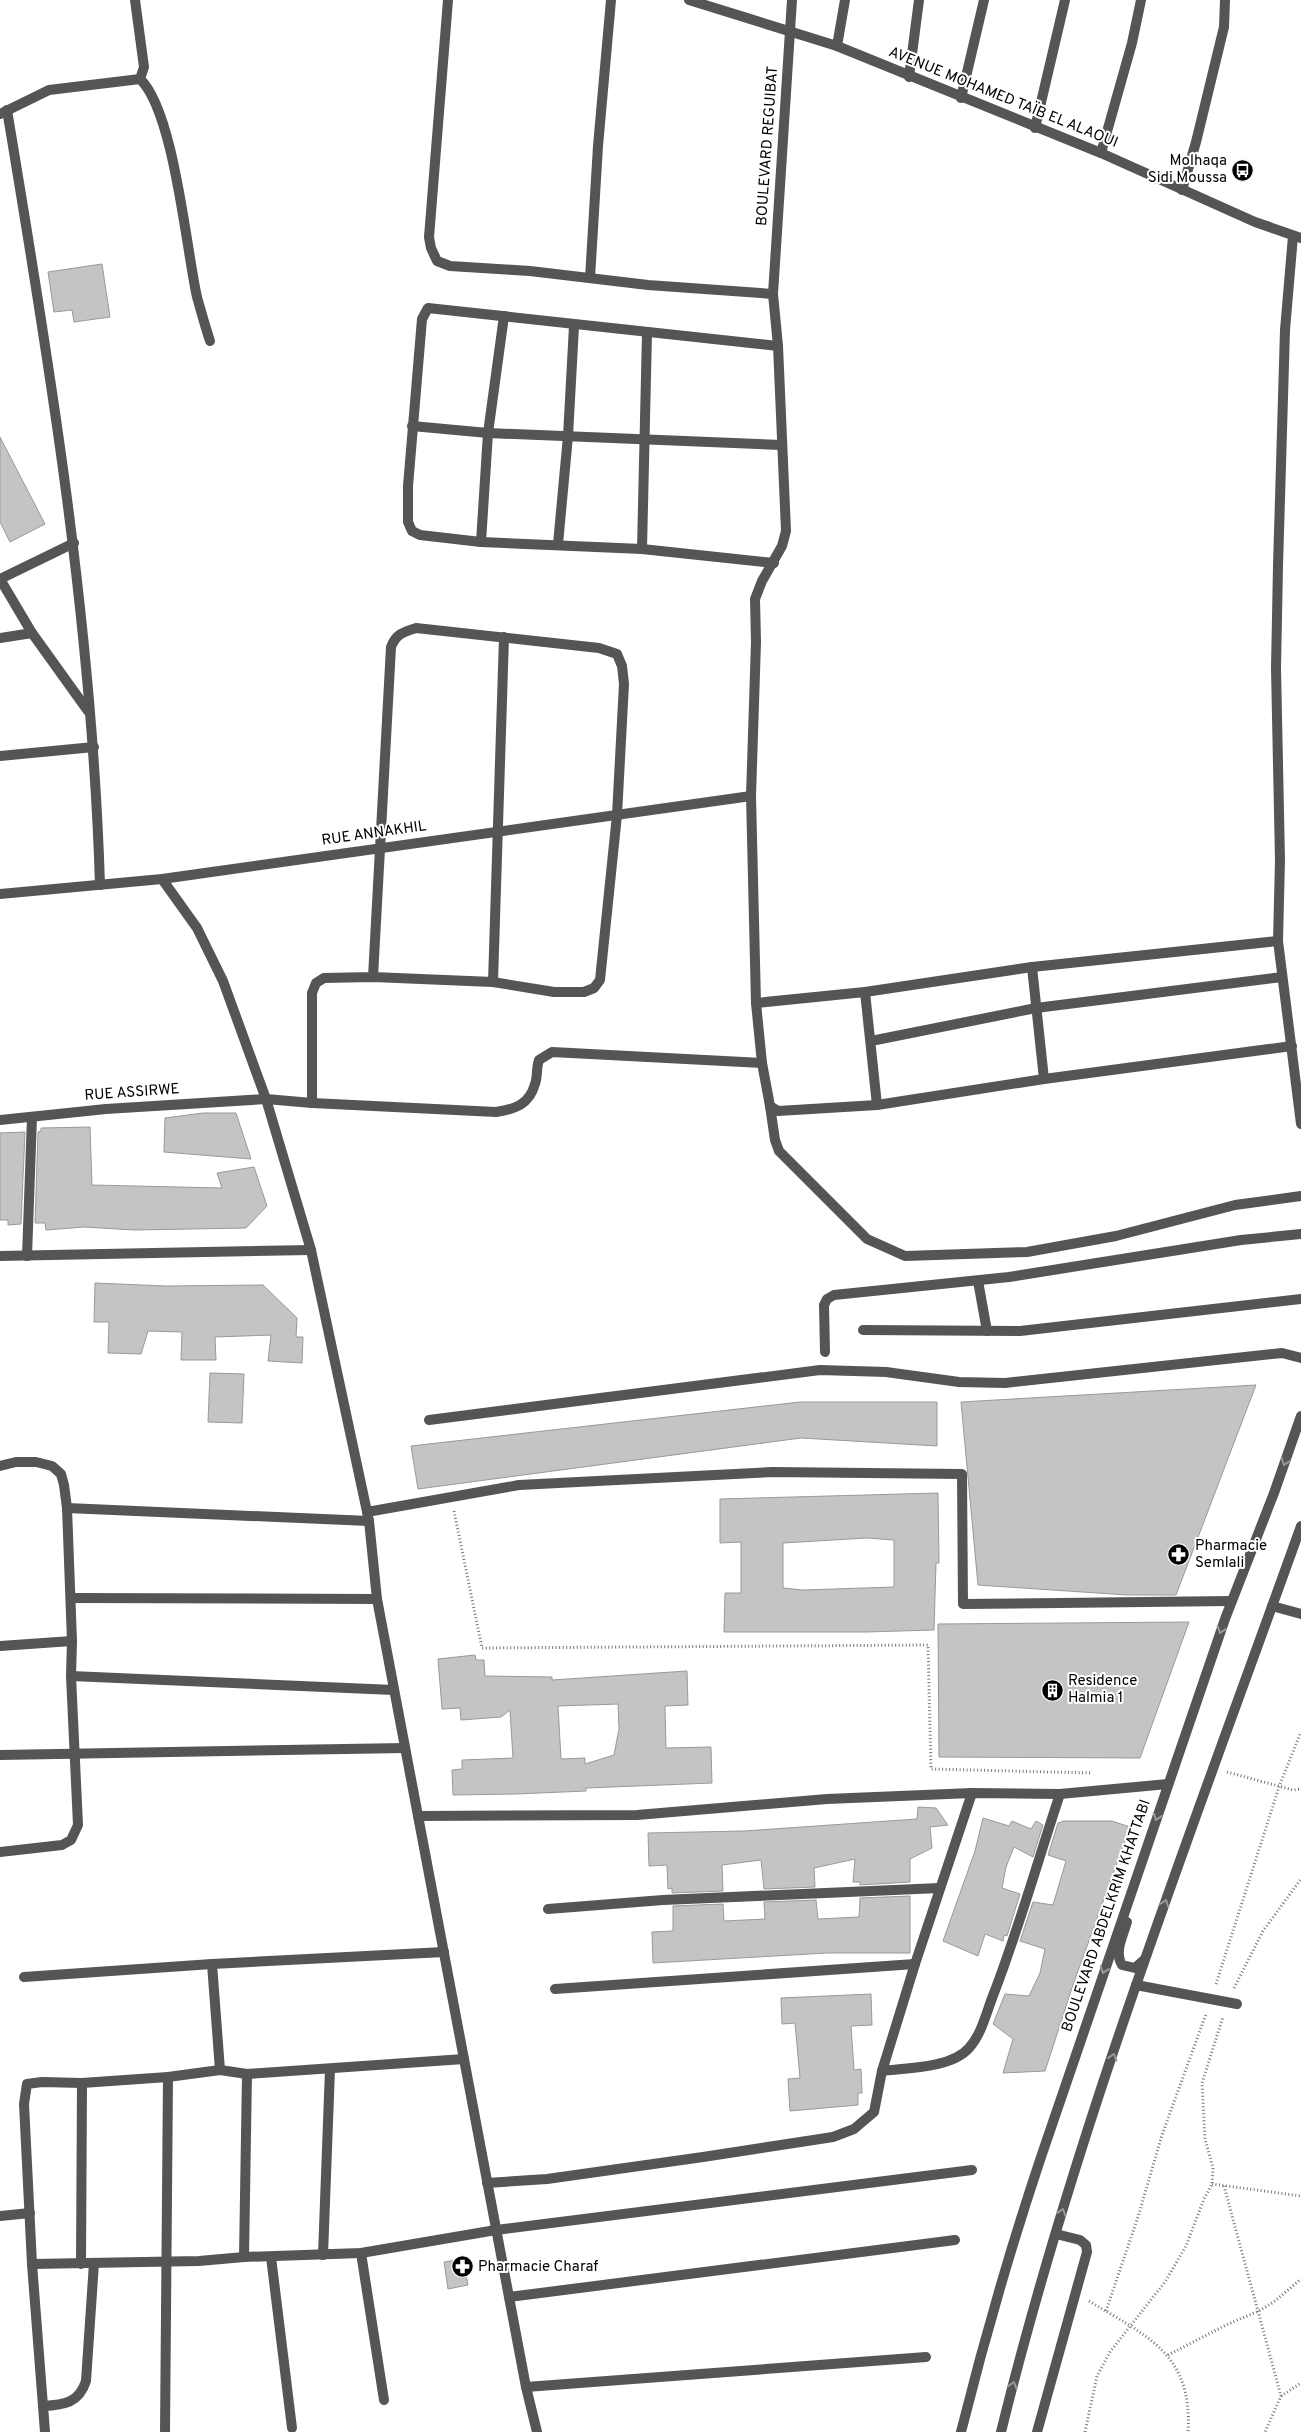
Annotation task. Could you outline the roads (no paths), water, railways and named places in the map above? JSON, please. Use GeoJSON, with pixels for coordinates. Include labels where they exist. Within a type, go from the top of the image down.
{"type":"FeatureCollection","features":[{"type":"Feature","properties":{"kind":"street"},"geometry":{"type":"LineString","coordinates":[[135,0],[144,67],[140,79]]}},
{"type":"Feature","properties":{"kind":"street"},"geometry":{"type":"LineString","coordinates":[[448,0],[429,237],[437,261],[450,266],[530,271],[648,285],[773,294]]}},
{"type":"Feature","properties":{"kind":"street"},"geometry":{"type":"LineString","coordinates":[[590,278],[610,0]]}},
{"type":"Feature","properties":{"kind":"street","name":"AVENUE MOHAMED TAÏB EL ALAOUI"},"geometry":{"type":"LineString","coordinates":[[689,0],[837,46],[909,77],[1101,153],[1255,222],[1297,237]]}},
{"type":"Feature","properties":{"kind":"street","name":"BOULEVARD REGUIBAT"},"geometry":{"type":"LineString","coordinates":[[792,0],[773,294],[778,346],[786,531],[782,546],[762,581],[755,599],[756,642],[751,796],[756,1003],[762,1063],[775,1140],[779,1151],[867,1239],[905,1256],[1027,1252],[1116,1236],[1235,1205],[1301,1196]]}},
{"type":"Feature","properties":{"kind":"street"},"geometry":{"type":"LineString","coordinates":[[837,46],[845,0]]}},
{"type":"Feature","properties":{"kind":"street"},"geometry":{"type":"LineString","coordinates":[[909,77],[919,0]]}},
{"type":"Feature","properties":{"kind":"street"},"geometry":{"type":"LineString","coordinates":[[961,98],[984,0]]}},
{"type":"Feature","properties":{"kind":"street"},"geometry":{"type":"LineString","coordinates":[[1035,128],[1064,0]]}},
{"type":"Feature","properties":{"kind":"street"},"geometry":{"type":"LineString","coordinates":[[1101,153],[1132,43],[1140,0]]}},
{"type":"Feature","properties":{"kind":"street"},"geometry":{"type":"LineString","coordinates":[[1182,190],[1196,142],[1224,27],[1224,0]]}},
{"type":"Feature","properties":{"kind":"street"},"geometry":{"type":"LineString","coordinates":[[100,885],[94,747],[89,712],[74,543],[48,356],[4,112],[49,90],[140,79]]}},
{"type":"Feature","properties":{"kind":"street"},"geometry":{"type":"LineString","coordinates":[[140,79],[151,96],[161,120],[176,174],[197,296],[210,341]]}},
{"type":"Feature","properties":{"kind":"street"},"geometry":{"type":"LineString","coordinates":[[1297,237],[1285,330],[1280,448],[1276,668],[1280,860],[1278,941],[1301,1124]]}},
{"type":"Feature","properties":{"kind":"street"},"geometry":{"type":"LineString","coordinates":[[774,563],[642,548],[481,542],[420,535],[409,528],[408,479],[422,319],[426,309],[449,309],[574,326],[778,346]]}},
{"type":"Feature","properties":{"kind":"street"},"geometry":{"type":"LineString","coordinates":[[481,542],[488,433],[504,316]]}},
{"type":"Feature","properties":{"kind":"street"},"geometry":{"type":"LineString","coordinates":[[558,544],[568,436],[574,326]]}},
{"type":"Feature","properties":{"kind":"street"},"geometry":{"type":"LineString","coordinates":[[642,548],[647,333]]}},
{"type":"Feature","properties":{"kind":"street"},"geometry":{"type":"LineString","coordinates":[[412,426],[488,433],[782,445]]}},
{"type":"Feature","properties":{"kind":"street"},"geometry":{"type":"LineString","coordinates":[[74,543],[0,579],[32,633],[89,712]]}},
{"type":"Feature","properties":{"kind":"street"},"geometry":{"type":"LineString","coordinates":[[312,1104],[311,1029],[315,986],[324,978],[373,977],[492,982],[554,992],[584,992],[598,984],[604,950],[617,815],[624,684],[620,658],[614,652],[599,648],[504,636],[416,628],[399,634],[394,638],[391,647],[373,977]]}},
{"type":"Feature","properties":{"kind":"street"},"geometry":{"type":"LineString","coordinates":[[0,638],[32,633]]}},
{"type":"Feature","properties":{"kind":"street"},"geometry":{"type":"LineString","coordinates":[[492,982],[499,832],[504,636]]}},
{"type":"Feature","properties":{"kind":"street"},"geometry":{"type":"LineString","coordinates":[[0,756],[94,747]]}},
{"type":"Feature","properties":{"kind":"street","name":"RUE ANNAKHIL"},"geometry":{"type":"LineString","coordinates":[[0,894],[162,879],[751,796]]}},
{"type":"Feature","properties":{"kind":"street"},"geometry":{"type":"LineString","coordinates":[[162,879],[191,917],[223,981],[266,1099],[311,1250],[368,1516],[377,1599],[526,2387],[537,2432]]}},
{"type":"Feature","properties":{"kind":"street"},"geometry":{"type":"LineString","coordinates":[[756,1003],[865,992],[1032,967],[1278,941]]}},
{"type":"Feature","properties":{"kind":"street"},"geometry":{"type":"LineString","coordinates":[[1032,967],[1044,1079]]}},
{"type":"Feature","properties":{"kind":"street"},"geometry":{"type":"LineString","coordinates":[[871,1041],[1036,1008],[1282,977]]}},
{"type":"Feature","properties":{"kind":"street"},"geometry":{"type":"LineString","coordinates":[[865,992],[877,1104]]}},
{"type":"Feature","properties":{"kind":"street"},"geometry":{"type":"LineString","coordinates":[[770,1106],[778,1111],[877,1104],[1044,1079],[1292,1046]]}},
{"type":"Feature","properties":{"kind":"street","name":"RUE ASSIRWE"},"geometry":{"type":"LineString","coordinates":[[0,1120],[106,1109],[266,1099],[312,1104],[496,1112],[516,1108],[528,1099],[536,1084],[539,1060],[552,1052],[762,1063]]}},
{"type":"Feature","properties":{"kind":"street"},"geometry":{"type":"LineString","coordinates":[[27,1256],[32,1117]]}},
{"type":"Feature","properties":{"kind":"street"},"geometry":{"type":"LineString","coordinates":[[825,1352],[824,1304],[827,1298],[834,1295],[978,1281],[1242,1240],[1301,1234]]}},
{"type":"Feature","properties":{"kind":"street"},"geometry":{"type":"LineString","coordinates":[[0,1256],[311,1250]]}},
{"type":"Feature","properties":{"kind":"street"},"geometry":{"type":"LineString","coordinates":[[978,1281],[987,1331]]}},
{"type":"Feature","properties":{"kind":"street"},"geometry":{"type":"LineString","coordinates":[[863,1330],[1020,1331],[1301,1298]]}},
{"type":"Feature","properties":{"kind":"street"},"geometry":{"type":"LineString","coordinates":[[429,1420],[820,1370],[886,1372],[959,1382],[1004,1383],[1282,1353],[1301,1358]]}},
{"type":"Feature","properties":{"kind":"street","name":"BOULEVARD ABDELKRIM KHATTABI"},"geometry":{"type":"LineString","coordinates":[[961,2432],[978,2358],[1013,2240],[1231,1601],[1274,1493],[1301,1416]]}},
{"type":"Feature","properties":{"kind":"street"},"geometry":{"type":"LineString","coordinates":[[0,1466],[16,1462],[36,1462],[58,1470],[64,1485],[67,1508],[71,1598],[71,1676],[78,1825],[75,1835],[62,1845],[0,1852]]}},
{"type":"Feature","properties":{"kind":"street"},"geometry":{"type":"LineString","coordinates":[[67,1508],[368,1516],[451,1497],[519,1485],[772,1472],[962,1474],[963,1604],[1231,1601]]}},
{"type":"Feature","properties":{"kind":"street"},"geometry":{"type":"LineString","coordinates":[[1001,2432],[1056,2234],[1136,1985],[1301,1526]]}},
{"type":"Feature","properties":{"kind":"street"},"geometry":{"type":"LineString","coordinates":[[71,1598],[377,1599]]}},
{"type":"Feature","properties":{"kind":"street"},"geometry":{"type":"LineString","coordinates":[[1272,1606],[1301,1614]]}},
{"type":"Feature","properties":{"kind":"street"},"geometry":{"type":"LineString","coordinates":[[0,1646],[72,1641]]}},
{"type":"Feature","properties":{"kind":"street"},"geometry":{"type":"LineString","coordinates":[[71,1676],[394,1690]]}},
{"type":"Feature","properties":{"kind":"street"},"geometry":{"type":"LineString","coordinates":[[0,1755],[405,1748]]}},
{"type":"Feature","properties":{"kind":"street"},"geometry":{"type":"LineString","coordinates":[[418,1816],[637,1815],[827,1799],[972,1792],[1060,1794],[1168,1784]]}},
{"type":"Feature","properties":{"kind":"street"},"geometry":{"type":"LineString","coordinates":[[487,2183],[547,2179],[832,2136],[854,2129],[874,2112],[882,2072],[915,1964],[972,1792]]}},
{"type":"Feature","properties":{"kind":"street"},"geometry":{"type":"LineString","coordinates":[[882,2072],[936,2064],[956,2058],[969,2049],[980,2030],[1008,1956],[1060,1794]]}},
{"type":"Feature","properties":{"kind":"street"},"geometry":{"type":"LineString","coordinates":[[1134,1882],[1130,1914],[1118,1953],[1122,1965],[1135,1968],[1145,1960]]}},
{"type":"Feature","properties":{"kind":"street"},"geometry":{"type":"LineString","coordinates":[[548,1909],[663,1900],[940,1888]]}},
{"type":"Feature","properties":{"kind":"street"},"geometry":{"type":"LineString","coordinates":[[24,1977],[212,1964],[444,1952]]}},
{"type":"Feature","properties":{"kind":"street"},"geometry":{"type":"LineString","coordinates":[[212,1964],[220,2070]]}},
{"type":"Feature","properties":{"kind":"street"},"geometry":{"type":"LineString","coordinates":[[555,1988],[915,1964]]}},
{"type":"Feature","properties":{"kind":"street"},"geometry":{"type":"LineString","coordinates":[[1136,1985],[1232,2003]]}},
{"type":"Feature","properties":{"kind":"street"},"geometry":{"type":"LineString","coordinates":[[45,2432],[32,2264],[24,2104],[27,2084],[42,2082],[82,2083],[168,2077],[220,2070],[247,2074],[464,2060]]}},
{"type":"Feature","properties":{"kind":"street"},"geometry":{"type":"LineString","coordinates":[[323,2255],[330,2069]]}},
{"type":"Feature","properties":{"kind":"street"},"geometry":{"type":"LineString","coordinates":[[244,2256],[247,2074]]}},
{"type":"Feature","properties":{"kind":"street"},"geometry":{"type":"LineString","coordinates":[[165,2432],[168,2077]]}},
{"type":"Feature","properties":{"kind":"street"},"geometry":{"type":"LineString","coordinates":[[81,2264],[82,2083]]}},
{"type":"Feature","properties":{"kind":"street"},"geometry":{"type":"LineString","coordinates":[[32,2264],[199,2261],[244,2256],[271,2257],[361,2253],[496,2230],[972,2170]]}},
{"type":"Feature","properties":{"kind":"street"},"geometry":{"type":"LineString","coordinates":[[0,2216],[30,2213]]}},
{"type":"Feature","properties":{"kind":"street"},"geometry":{"type":"LineString","coordinates":[[1037,2432],[1087,2252],[1086,2245],[1080,2240],[1056,2234]]}},
{"type":"Feature","properties":{"kind":"street"},"geometry":{"type":"LineString","coordinates":[[509,2298],[955,2240]]}},
{"type":"Feature","properties":{"kind":"street"},"geometry":{"type":"LineString","coordinates":[[361,2253],[384,2400]]}},
{"type":"Feature","properties":{"kind":"street"},"geometry":{"type":"LineString","coordinates":[[271,2257],[292,2428]]}},
{"type":"Feature","properties":{"kind":"street"},"geometry":{"type":"LineString","coordinates":[[43,2406],[60,2405],[75,2399],[83,2392],[86,2381],[94,2263]]}},
{"type":"Feature","properties":{"kind":"street"},"geometry":{"type":"LineString","coordinates":[[526,2387],[926,2357]]}},
{"type":"Feature","properties":{"kind":"place","name":"Molhaqa Sidi Moussa"},"geometry":{"type":"Point","coordinates":[1243,170]}},
{"type":"Feature","properties":{"kind":"place","name":"Pharmacie Semlali"},"geometry":{"type":"Point","coordinates":[1179,1555]}},
{"type":"Feature","properties":{"kind":"place","name":"Residence Halmia 1"},"geometry":{"type":"Point","coordinates":[1052,1690]}},
{"type":"Feature","properties":{"kind":"place","name":"Pharmacie Charaf"},"geometry":{"type":"Point","coordinates":[462,2267]}}]}
